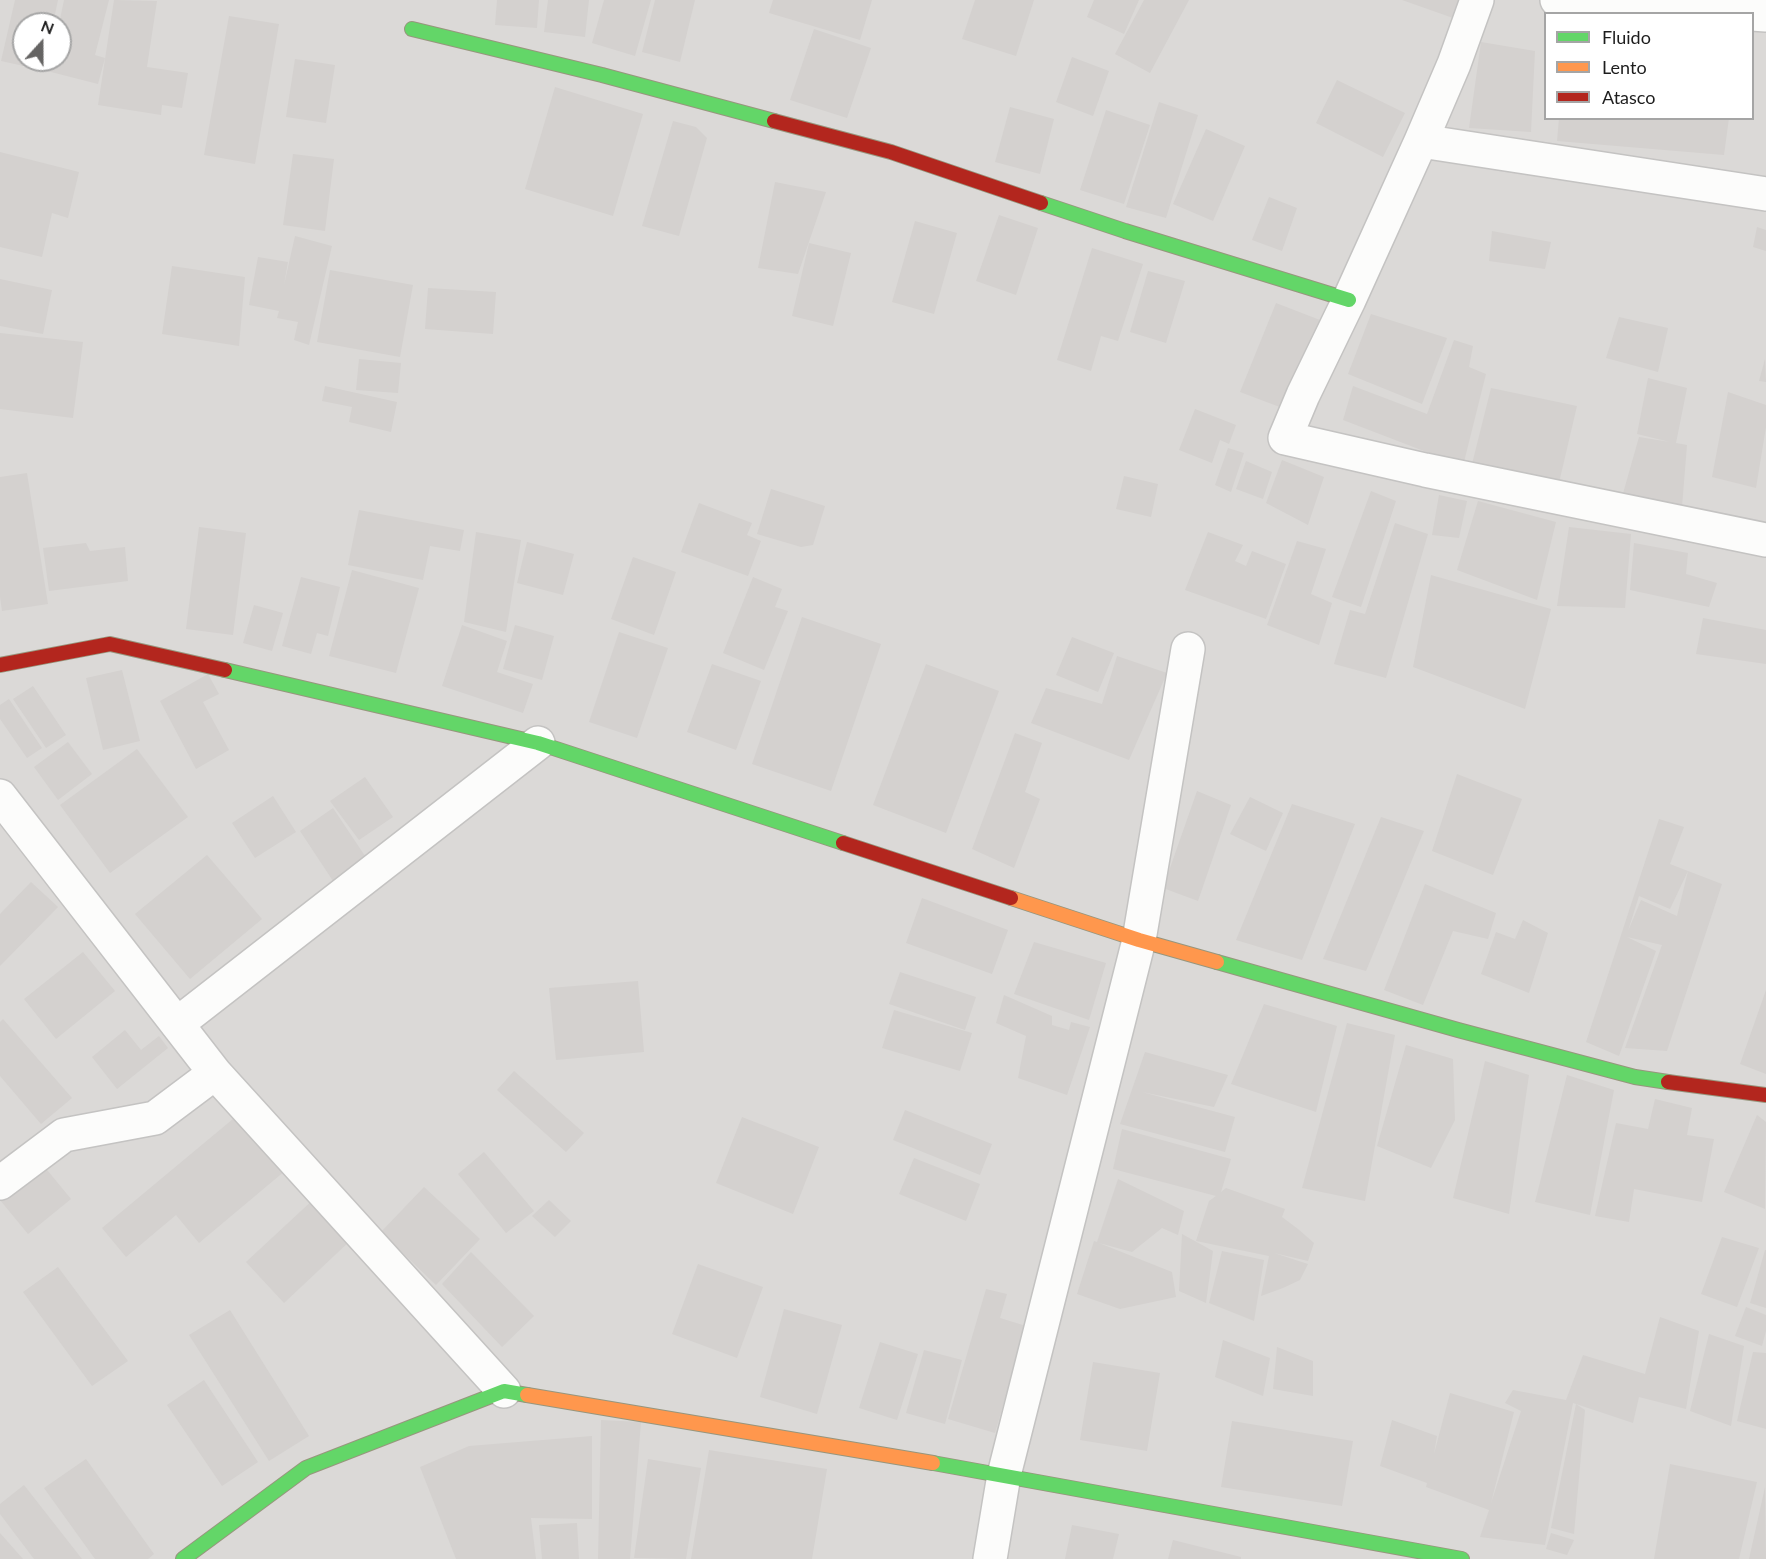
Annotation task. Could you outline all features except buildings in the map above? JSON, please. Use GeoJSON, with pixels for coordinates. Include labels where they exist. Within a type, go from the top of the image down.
{"type":"FeatureCollection","features":[{"type":"Feature","properties":{"kind":"street"},"geometry":{"type":"LineString","coordinates":[[1477,0],[1454,64],[1421,141],[1285,438],[1436,472],[1766,540]]}},
{"type":"Feature","properties":{"kind":"street"},"geometry":{"type":"LineString","coordinates":[[1557,0],[1724,12]]}},
{"type":"Feature","properties":{"kind":"street"},"geometry":{"type":"LineString","coordinates":[[412,29],[602,75],[891,152],[1114,227],[1349,300]]}},
{"type":"Feature","properties":{"kind":"street"},"geometry":{"type":"LineString","coordinates":[[1421,141],[1766,194]]}},
{"type":"Feature","properties":{"kind":"street"},"geometry":{"type":"LineString","coordinates":[[0,665],[110,644],[538,743],[1138,940],[1635,1077],[1766,1095]]}},
{"type":"Feature","properties":{"kind":"street"},"geometry":{"type":"LineString","coordinates":[[990,1559],[1004,1475],[1138,940],[1188,649]]}},
{"type":"Feature","properties":{"kind":"street"},"geometry":{"type":"LineString","coordinates":[[177,1024],[538,743]]}},
{"type":"Feature","properties":{"kind":"street"},"geometry":{"type":"LineString","coordinates":[[0,796],[215,1073],[504,1391]]}},
{"type":"Feature","properties":{"kind":"street"},"geometry":{"type":"LineString","coordinates":[[0,1183],[64,1135],[154,1118],[215,1073]]}},
{"type":"Feature","properties":{"kind":"street"},"geometry":{"type":"LineString","coordinates":[[183,1559],[306,1468],[504,1391],[1004,1475],[1462,1559]]}},
{"type":"Feature","properties":{"kind":"shaded area"},"geometry":{"type":"Polygon","coordinates":[[[0,0],[1766,0],[1766,1559],[0,1559],[0,0]]]}},
{"type":"Feature","properties":{"kind":"traffic: fast"},"geometry":{"type":"LineString","coordinates":[[412,29],[602,75],[774,121]]}},
{"type":"Feature","properties":{"kind":"traffic: fast"},"geometry":{"type":"LineString","coordinates":[[1041,203],[1349,300]]}},
{"type":"Feature","properties":{"kind":"traffic: fast"},"geometry":{"type":"LineString","coordinates":[[225,670],[538,743],[843,843]]}},
{"type":"Feature","properties":{"kind":"traffic: fast"},"geometry":{"type":"LineString","coordinates":[[1217,962],[1458,1030],[1635,1077],[1668,1082]]}},
{"type":"Feature","properties":{"kind":"traffic: fast"},"geometry":{"type":"LineString","coordinates":[[183,1559],[306,1468],[504,1391],[527,1395]]}},
{"type":"Feature","properties":{"kind":"traffic: fast"},"geometry":{"type":"LineString","coordinates":[[933,1463],[1462,1559]]}},
{"type":"Feature","properties":{"kind":"traffic: slow"},"geometry":{"type":"LineString","coordinates":[[1011,898],[1139,940],[1217,962]]}},
{"type":"Feature","properties":{"kind":"traffic: slow"},"geometry":{"type":"LineString","coordinates":[[527,1395],[933,1463]]}},
{"type":"Feature","properties":{"kind":"traffic: jam"},"geometry":{"type":"LineString","coordinates":[[774,121],[891,152],[1041,203]]}},
{"type":"Feature","properties":{"kind":"traffic: jam"},"geometry":{"type":"LineString","coordinates":[[0,665],[110,644],[225,670]]}},
{"type":"Feature","properties":{"kind":"traffic: jam"},"geometry":{"type":"LineString","coordinates":[[843,843],[1011,898]]}},
{"type":"Feature","properties":{"kind":"traffic: jam"},"geometry":{"type":"LineString","coordinates":[[1668,1082],[1766,1095]]}}]}
